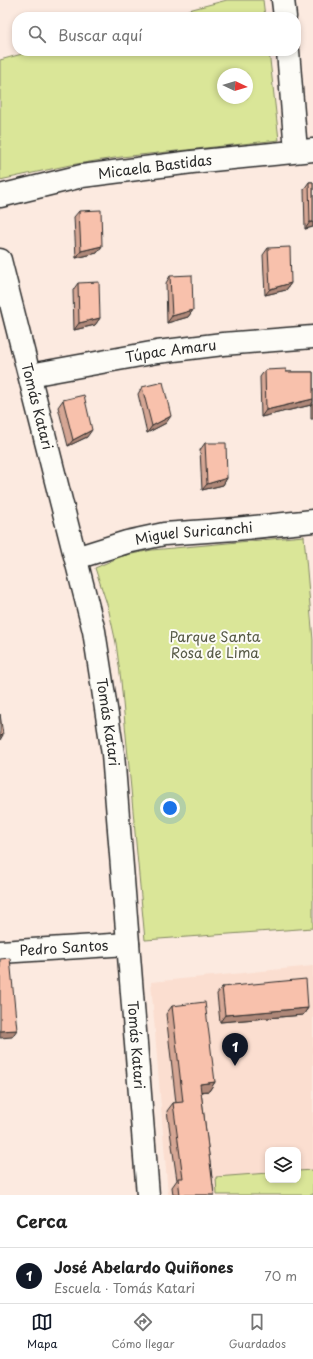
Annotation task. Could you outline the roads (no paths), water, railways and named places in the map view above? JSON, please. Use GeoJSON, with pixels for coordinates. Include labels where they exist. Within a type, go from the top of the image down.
{"type":"FeatureCollection","features":[{"type":"Feature","properties":{"kind":"street"},"geometry":{"type":"LineString","coordinates":[[283,0],[284,12]]}},
{"type":"Feature","properties":{"kind":"street"},"geometry":{"type":"LineString","coordinates":[[289,56],[305,150]]}},
{"type":"Feature","properties":{"kind":"street","name":"Micaela Bastidas"},"geometry":{"type":"LineString","coordinates":[[0,196],[82,176],[305,150]]}},
{"type":"Feature","properties":{"kind":"street","name":"Tomás Katari"},"geometry":{"type":"LineString","coordinates":[[0,260],[94,631],[113,754],[148,1195]]}},
{"type":"Feature","properties":{"kind":"street","name":"Túpac Amaru"},"geometry":{"type":"LineString","coordinates":[[30,375],[157,352],[223,344],[313,337]]}},
{"type":"Feature","properties":{"kind":"street","name":"Miguel Suricanchi"},"geometry":{"type":"LineString","coordinates":[[76,558],[126,542],[164,534],[313,521]]}},
{"type":"Feature","properties":{"kind":"street","name":"Pedro Santos"},"geometry":{"type":"LineString","coordinates":[[0,952],[128,944]]}},
{"type":"Feature","properties":{"kind":"place","name":"José Abelardo Quiñones"},"geometry":{"type":"Point","coordinates":[235,1066]}},
{"type":"Feature","properties":{"kind":"park label","name":"Parque Santa Rosa de Lima"},"geometry":{"type":"Point","coordinates":[215,646]}}]}
